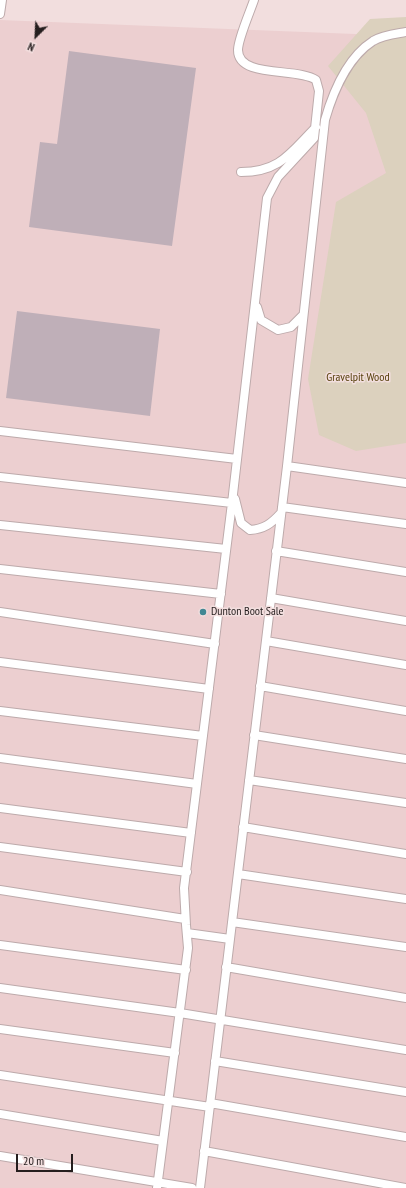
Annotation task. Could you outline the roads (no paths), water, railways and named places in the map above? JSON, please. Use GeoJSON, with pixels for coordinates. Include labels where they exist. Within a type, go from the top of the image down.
{"type":"FeatureCollection","features":[{"type":"Feature","properties":{"kind":"lane"},"geometry":{"type":"LineString","coordinates":[[0,14],[2,0]]}},
{"type":"Feature","properties":{"kind":"lane"},"geometry":{"type":"LineString","coordinates":[[158,1185],[188,948],[184,888],[232,503],[267,198],[269,191],[278,176],[311,142],[316,127],[319,91],[316,80],[303,74],[251,68],[241,60],[238,48],[254,0]]}},
{"type":"Feature","properties":{"kind":"lane"},"geometry":{"type":"LineString","coordinates":[[200,1188],[287,466],[324,130],[328,112],[340,83],[362,50],[374,41],[386,36],[406,32]]}},
{"type":"Feature","properties":{"kind":"lane"},"geometry":{"type":"LineString","coordinates":[[241,172],[262,171],[284,159],[316,127]]}},
{"type":"Feature","properties":{"kind":"lane"},"geometry":{"type":"LineString","coordinates":[[256,299],[261,320],[278,330],[291,327],[303,315]]}},
{"type":"Feature","properties":{"kind":"lane"},"geometry":{"type":"LineString","coordinates":[[0,430],[237,459]]}},
{"type":"Feature","properties":{"kind":"lane"},"geometry":{"type":"LineString","coordinates":[[287,466],[406,484]]}},
{"type":"Feature","properties":{"kind":"lane"},"geometry":{"type":"LineString","coordinates":[[0,477],[232,503]]}},
{"type":"Feature","properties":{"kind":"lane"},"geometry":{"type":"LineString","coordinates":[[233,492],[241,523],[250,530],[262,529],[272,523],[281,510]]}},
{"type":"Feature","properties":{"kind":"lane"},"geometry":{"type":"LineString","coordinates":[[281,510],[406,524]]}},
{"type":"Feature","properties":{"kind":"lane"},"geometry":{"type":"LineString","coordinates":[[0,525],[226,550]]}},
{"type":"Feature","properties":{"kind":"lane"},"geometry":{"type":"LineString","coordinates":[[276,551],[406,572]]}},
{"type":"Feature","properties":{"kind":"lane"},"geometry":{"type":"LineString","coordinates":[[0,569],[221,594]]}},
{"type":"Feature","properties":{"kind":"lane"},"geometry":{"type":"LineString","coordinates":[[271,598],[406,621]]}},
{"type":"Feature","properties":{"kind":"lane"},"geometry":{"type":"LineString","coordinates":[[0,612],[215,644]]}},
{"type":"Feature","properties":{"kind":"lane"},"geometry":{"type":"LineString","coordinates":[[266,641],[406,665]]}},
{"type":"Feature","properties":{"kind":"lane"},"geometry":{"type":"LineString","coordinates":[[0,662],[209,689]]}},
{"type":"Feature","properties":{"kind":"lane"},"geometry":{"type":"LineString","coordinates":[[260,686],[406,711]]}},
{"type":"Feature","properties":{"kind":"lane"},"geometry":{"type":"LineString","coordinates":[[0,711],[203,736]]}},
{"type":"Feature","properties":{"kind":"lane"},"geometry":{"type":"LineString","coordinates":[[254,735],[406,759]]}},
{"type":"Feature","properties":{"kind":"lane"},"geometry":{"type":"LineString","coordinates":[[0,758],[198,784]]}},
{"type":"Feature","properties":{"kind":"lane"},"geometry":{"type":"LineString","coordinates":[[249,780],[406,803]]}},
{"type":"Feature","properties":{"kind":"lane"},"geometry":{"type":"LineString","coordinates":[[0,808],[191,833]]}},
{"type":"Feature","properties":{"kind":"lane"},"geometry":{"type":"LineString","coordinates":[[243,828],[406,854]]}},
{"type":"Feature","properties":{"kind":"lane"},"geometry":{"type":"LineString","coordinates":[[0,847],[186,872]]}},
{"type":"Feature","properties":{"kind":"lane"},"geometry":{"type":"LineString","coordinates":[[238,874],[406,899]]}},
{"type":"Feature","properties":{"kind":"lane"},"geometry":{"type":"LineString","coordinates":[[0,890],[185,919]]}},
{"type":"Feature","properties":{"kind":"lane"},"geometry":{"type":"LineString","coordinates":[[232,922],[406,947]]}},
{"type":"Feature","properties":{"kind":"lane"},"geometry":{"type":"LineString","coordinates":[[187,933],[230,939]]}},
{"type":"Feature","properties":{"kind":"lane"},"geometry":{"type":"LineString","coordinates":[[0,945],[186,970]]}},
{"type":"Feature","properties":{"kind":"lane"},"geometry":{"type":"LineString","coordinates":[[226,967],[406,998]]}},
{"type":"Feature","properties":{"kind":"lane"},"geometry":{"type":"LineString","coordinates":[[0,988],[180,1013],[406,1050]]}},
{"type":"Feature","properties":{"kind":"lane"},"geometry":{"type":"LineString","coordinates":[[0,1029],[175,1053]]}},
{"type":"Feature","properties":{"kind":"lane"},"geometry":{"type":"LineString","coordinates":[[215,1061],[406,1092]]}},
{"type":"Feature","properties":{"kind":"lane"},"geometry":{"type":"LineString","coordinates":[[0,1075],[168,1101],[210,1104],[406,1138]]}},
{"type":"Feature","properties":{"kind":"lane"},"geometry":{"type":"LineString","coordinates":[[0,1114],[163,1141]]}},
{"type":"Feature","properties":{"kind":"lane"},"geometry":{"type":"LineString","coordinates":[[204,1151],[406,1188]]}},
{"type":"Feature","properties":{"kind":"lane"},"geometry":{"type":"LineString","coordinates":[[0,1156],[158,1185],[192,1188]]}},
{"type":"Feature","properties":{"kind":"place","name":"Dunton Boot Sale"},"geometry":{"type":"Point","coordinates":[203,612]}},
{"type":"Feature","properties":{"kind":"park label","name":"Gravelpit Wood"},"geometry":{"type":"Point","coordinates":[358,378]}}]}
